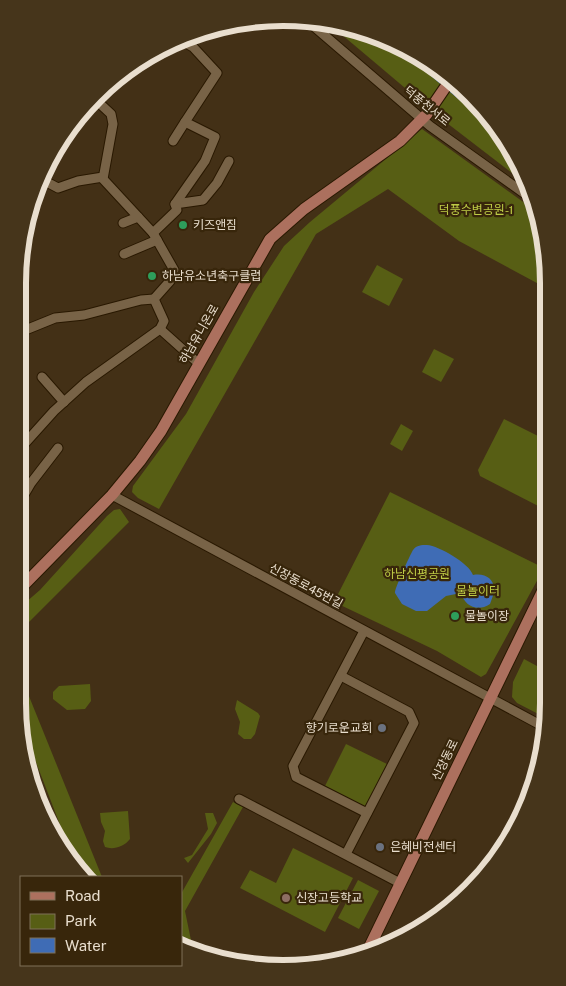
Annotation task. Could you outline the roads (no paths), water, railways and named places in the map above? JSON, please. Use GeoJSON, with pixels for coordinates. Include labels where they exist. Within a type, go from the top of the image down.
{"type":"FeatureCollection","features":[{"type":"Feature","properties":{"kind":"main road","name":"하남유니온로"},"geometry":{"type":"LineString","coordinates":[[26,583],[112,495],[140,462],[161,431],[270,239],[304,209],[400,141],[424,116],[447,86]]}},
{"type":"Feature","properties":{"kind":"main road","name":"신장동로"},"geometry":{"type":"LineString","coordinates":[[372,944],[540,597]]}},
{"type":"Feature","properties":{"kind":"street","name":"덕풍천서로"},"geometry":{"type":"LineString","coordinates":[[316,28],[424,116],[522,190]]}},
{"type":"Feature","properties":{"kind":"street"},"geometry":{"type":"LineString","coordinates":[[172,140],[186,122],[217,73],[202,56],[188,45]]}},
{"type":"Feature","properties":{"kind":"street"},"geometry":{"type":"LineString","coordinates":[[26,330],[55,318],[84,315],[141,300],[154,299],[170,281],[174,270],[155,237],[103,179],[113,124],[111,114],[99,103]]}},
{"type":"Feature","properties":{"kind":"street"},"geometry":{"type":"LineString","coordinates":[[175,204],[206,161],[215,137],[186,122]]}},
{"type":"Feature","properties":{"kind":"street"},"geometry":{"type":"LineString","coordinates":[[175,204],[203,200],[217,184],[229,161]]}},
{"type":"Feature","properties":{"kind":"street"},"geometry":{"type":"LineString","coordinates":[[47,182],[58,188],[78,181],[103,177]]}},
{"type":"Feature","properties":{"kind":"street"},"geometry":{"type":"LineString","coordinates":[[124,254],[155,237],[177,210],[175,204]]}},
{"type":"Feature","properties":{"kind":"street"},"geometry":{"type":"LineString","coordinates":[[123,224],[138,217]]}},
{"type":"Feature","properties":{"kind":"street"},"geometry":{"type":"LineString","coordinates":[[26,442],[64,402],[86,382],[160,329],[164,321],[154,299]]}},
{"type":"Feature","properties":{"kind":"street"},"geometry":{"type":"LineString","coordinates":[[160,329],[198,364]]}},
{"type":"Feature","properties":{"kind":"street"},"geometry":{"type":"LineString","coordinates":[[42,377],[64,402]]}},
{"type":"Feature","properties":{"kind":"street"},"geometry":{"type":"LineString","coordinates":[[26,490],[58,448]]}},
{"type":"Feature","properties":{"kind":"street","name":"신장동로45번길"},"geometry":{"type":"LineString","coordinates":[[112,495],[539,724]]}},
{"type":"Feature","properties":{"kind":"street"},"geometry":{"type":"LineString","coordinates":[[364,631],[293,766],[296,777],[367,813]]}},
{"type":"Feature","properties":{"kind":"street"},"geometry":{"type":"LineString","coordinates":[[341,676],[409,712],[414,723],[346,854]]}},
{"type":"Feature","properties":{"kind":"street"},"geometry":{"type":"LineString","coordinates":[[239,800],[400,883]]}},
{"type":"Feature","properties":{"kind":"water"},"geometry":{"type":"Polygon","coordinates":[[[418,65],[439,79],[465,101],[476,114],[418,65]]]}},
{"type":"Feature","properties":{"kind":"water","name":"물놀이터"},"geometry":{"type":"Polygon","coordinates":[[[427,545],[439,548],[453,556],[466,565],[473,575],[488,577],[495,590],[490,604],[481,608],[472,607],[466,602],[461,593],[446,596],[427,611],[416,611],[402,604],[395,593],[399,579],[413,550],[416,547],[427,545]]]}},
{"type":"Feature","properties":{"kind":"place","name":"키즈앤짐"},"geometry":{"type":"Point","coordinates":[183,225]}},
{"type":"Feature","properties":{"kind":"place","name":"하남유소년축구클럽"},"geometry":{"type":"Point","coordinates":[152,276]}},
{"type":"Feature","properties":{"kind":"place","name":"물놀이장"},"geometry":{"type":"Point","coordinates":[455,616]}},
{"type":"Feature","properties":{"kind":"place","name":"향기로운교회"},"geometry":{"type":"Point","coordinates":[382,728]}},
{"type":"Feature","properties":{"kind":"place","name":"은혜비전센터"},"geometry":{"type":"Point","coordinates":[380,847]}},
{"type":"Feature","properties":{"kind":"place","name":"신장고등학교"},"geometry":{"type":"Point","coordinates":[286,898]}},
{"type":"Feature","properties":{"kind":"park label","name":"덕풍수변공원-1"},"geometry":{"type":"Point","coordinates":[476,210]}},
{"type":"Feature","properties":{"kind":"park label","name":"하남신평공원"},"geometry":{"type":"Point","coordinates":[417,574]}}]}
